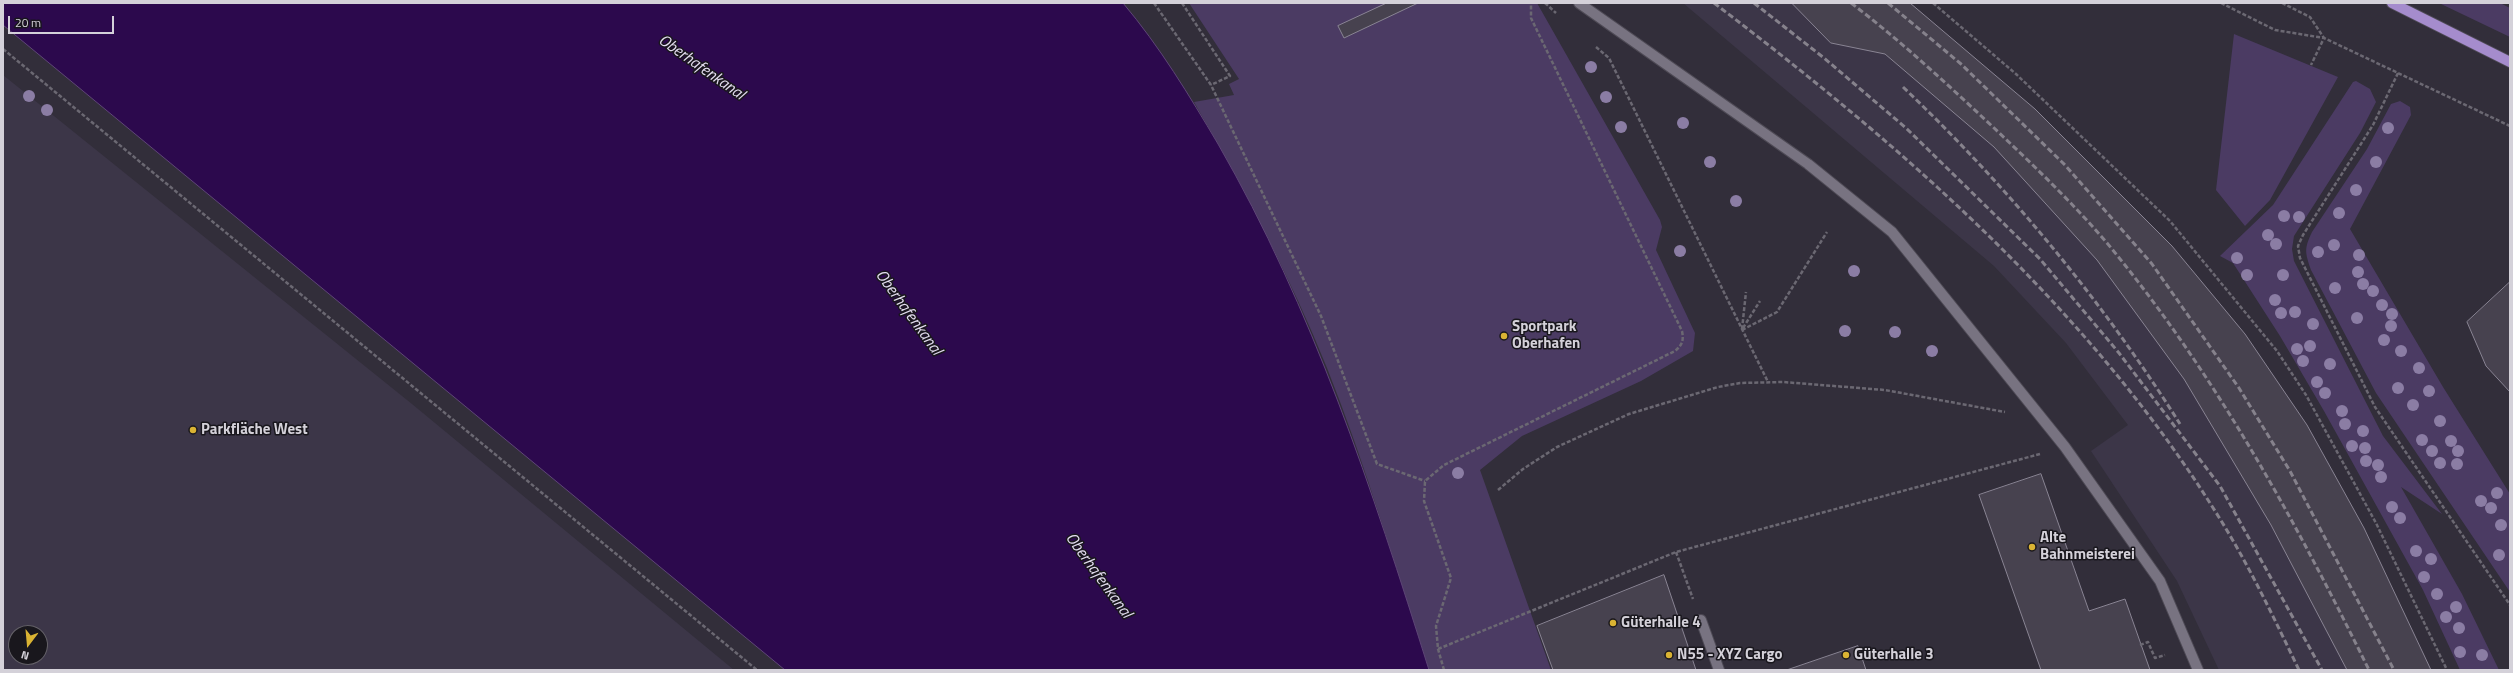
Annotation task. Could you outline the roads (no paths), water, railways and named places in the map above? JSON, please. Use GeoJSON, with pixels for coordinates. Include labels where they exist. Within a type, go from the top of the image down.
{"type":"FeatureCollection","features":[{"type":"Feature","properties":{"kind":"main road"},"geometry":{"type":"LineString","coordinates":[[2392,3],[2510,62]]}},
{"type":"Feature","properties":{"kind":"lane"},"geometry":{"type":"LineString","coordinates":[[1579,3],[1808,164],[1892,232],[2065,447],[2160,581],[2198,670]]}},
{"type":"Feature","properties":{"kind":"lane"},"geometry":{"type":"LineString","coordinates":[[1701,620],[1719,670]]}},
{"type":"Feature","properties":{"kind":"water","name":"Oberhafenkanal"},"geometry":{"type":"Polygon","coordinates":[[[3,3],[1123,3],[1162,54],[1218,144],[1252,207],[1283,270],[1338,401],[1385,535],[1429,670],[785,670],[3,25],[3,3]]]}},
{"type":"Feature","properties":{"kind":"railway"},"geometry":{"type":"LineString","coordinates":[[1714,3],[1854,114],[1922,173],[1987,234],[2050,299],[2109,366],[2164,437],[2227,530],[2249,569],[2299,670]]}},
{"type":"Feature","properties":{"kind":"railway"},"geometry":{"type":"LineString","coordinates":[[1754,3],[1824,58],[1906,128],[2040,259],[2119,353],[2220,486],[2322,670]]}},
{"type":"Feature","properties":{"kind":"railway"},"geometry":{"type":"LineString","coordinates":[[1851,3],[1924,63],[2037,169],[2094,228],[2146,293],[2183,343],[2251,449],[2312,558],[2369,670]]}},
{"type":"Feature","properties":{"kind":"railway"},"geometry":{"type":"LineString","coordinates":[[1888,3],[1961,64],[2065,165],[2152,264],[2239,388],[2290,471],[2394,670]]}},
{"type":"Feature","properties":{"kind":"railway"},"geometry":{"type":"LineString","coordinates":[[1903,87],[1980,164],[2052,246],[2119,333],[2180,424]]}},
{"type":"Feature","properties":{"kind":"place","name":"Sportpark Oberhafen"},"geometry":{"type":"Point","coordinates":[1504,336]}},
{"type":"Feature","properties":{"kind":"place","name":"Parkfläche West"},"geometry":{"type":"Point","coordinates":[193,430]}},
{"type":"Feature","properties":{"kind":"place","name":"Alte Bahnmeisterei"},"geometry":{"type":"Point","coordinates":[2032,547]}},
{"type":"Feature","properties":{"kind":"place","name":"Güterhalle 4"},"geometry":{"type":"Point","coordinates":[1613,623]}},
{"type":"Feature","properties":{"kind":"place","name":"N55 - XYZ Cargo"},"geometry":{"type":"Point","coordinates":[1669,655]}},
{"type":"Feature","properties":{"kind":"place","name":"Güterhalle 3"},"geometry":{"type":"Point","coordinates":[1846,655]}}]}
